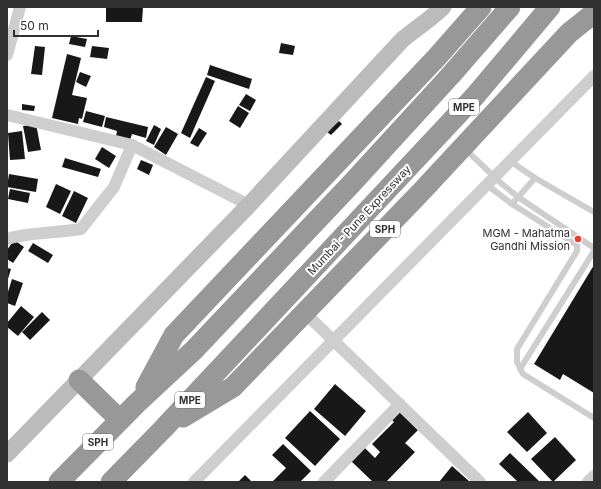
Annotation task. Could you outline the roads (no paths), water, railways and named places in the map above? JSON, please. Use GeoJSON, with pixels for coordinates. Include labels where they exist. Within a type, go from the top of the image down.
{"type":"FeatureCollection","features":[{"type":"Feature","properties":{"kind":"highway","name":"SPH"},"geometry":{"type":"LineString","coordinates":[[59,482],[137,403],[174,335],[437,57],[481,7]]}},
{"type":"Feature","properties":{"kind":"highway","name":"MPE"},"geometry":{"type":"LineString","coordinates":[[137,403],[194,350],[353,182],[450,76],[510,7]]}},
{"type":"Feature","properties":{"kind":"highway","name":"Mumbai - Pune Expressway"},"geometry":{"type":"LineString","coordinates":[[163,429],[475,96],[550,7]]}},
{"type":"Feature","properties":{"kind":"highway"},"geometry":{"type":"LineString","coordinates":[[580,7],[594,11]]}},
{"type":"Feature","properties":{"kind":"highway","name":"SPH"},"geometry":{"type":"LineString","coordinates":[[111,482],[163,429],[234,387],[463,147],[569,33],[594,11]]}},
{"type":"Feature","properties":{"kind":"highway"},"geometry":{"type":"LineString","coordinates":[[79,380],[120,420]]}},
{"type":"Feature","properties":{"kind":"street"},"geometry":{"type":"LineString","coordinates":[[7,55],[20,7]]}},
{"type":"Feature","properties":{"kind":"street"},"geometry":{"type":"LineString","coordinates":[[7,453],[249,205],[402,40],[436,15],[443,7]]}},
{"type":"Feature","properties":{"kind":"street"},"geometry":{"type":"LineString","coordinates":[[194,482],[594,76]]}},
{"type":"Feature","properties":{"kind":"street"},"geometry":{"type":"LineString","coordinates":[[7,115],[132,145],[249,205]]}},
{"type":"Feature","properties":{"kind":"street"},"geometry":{"type":"LineString","coordinates":[[7,239],[16,236],[81,229],[114,187],[132,145]]}},
{"type":"Feature","properties":{"kind":"street"},"geometry":{"type":"LineString","coordinates":[[305,313],[480,482]]}},
{"type":"Feature","properties":{"kind":"street"},"geometry":{"type":"LineString","coordinates":[[324,482],[400,404]]}},
{"type":"Feature","properties":{"kind":"street"},"geometry":{"type":"LineString","coordinates":[[588,482],[594,476]]}},
{"type":"Feature","properties":{"kind":"lane"},"geometry":{"type":"LineString","coordinates":[[463,147],[512,204],[577,246],[577,251],[517,350],[517,362],[523,374],[594,418]]}},
{"type":"Feature","properties":{"kind":"lane"},"geometry":{"type":"LineString","coordinates":[[510,161],[535,178],[594,212]]}},
{"type":"Feature","properties":{"kind":"lane"},"geometry":{"type":"LineString","coordinates":[[512,204],[535,178]]}},
{"type":"Feature","properties":{"kind":"lane"},"geometry":{"type":"LineString","coordinates":[[491,181],[518,197],[594,248]]}},
{"type":"Feature","properties":{"kind":"lane"},"geometry":{"type":"LineString","coordinates":[[520,369],[594,251]]}},
{"type":"Feature","properties":{"kind":"place","name":"MGM - Mahatma Gandhi Mission"},"geometry":{"type":"Point","coordinates":[578,239]}}]}
